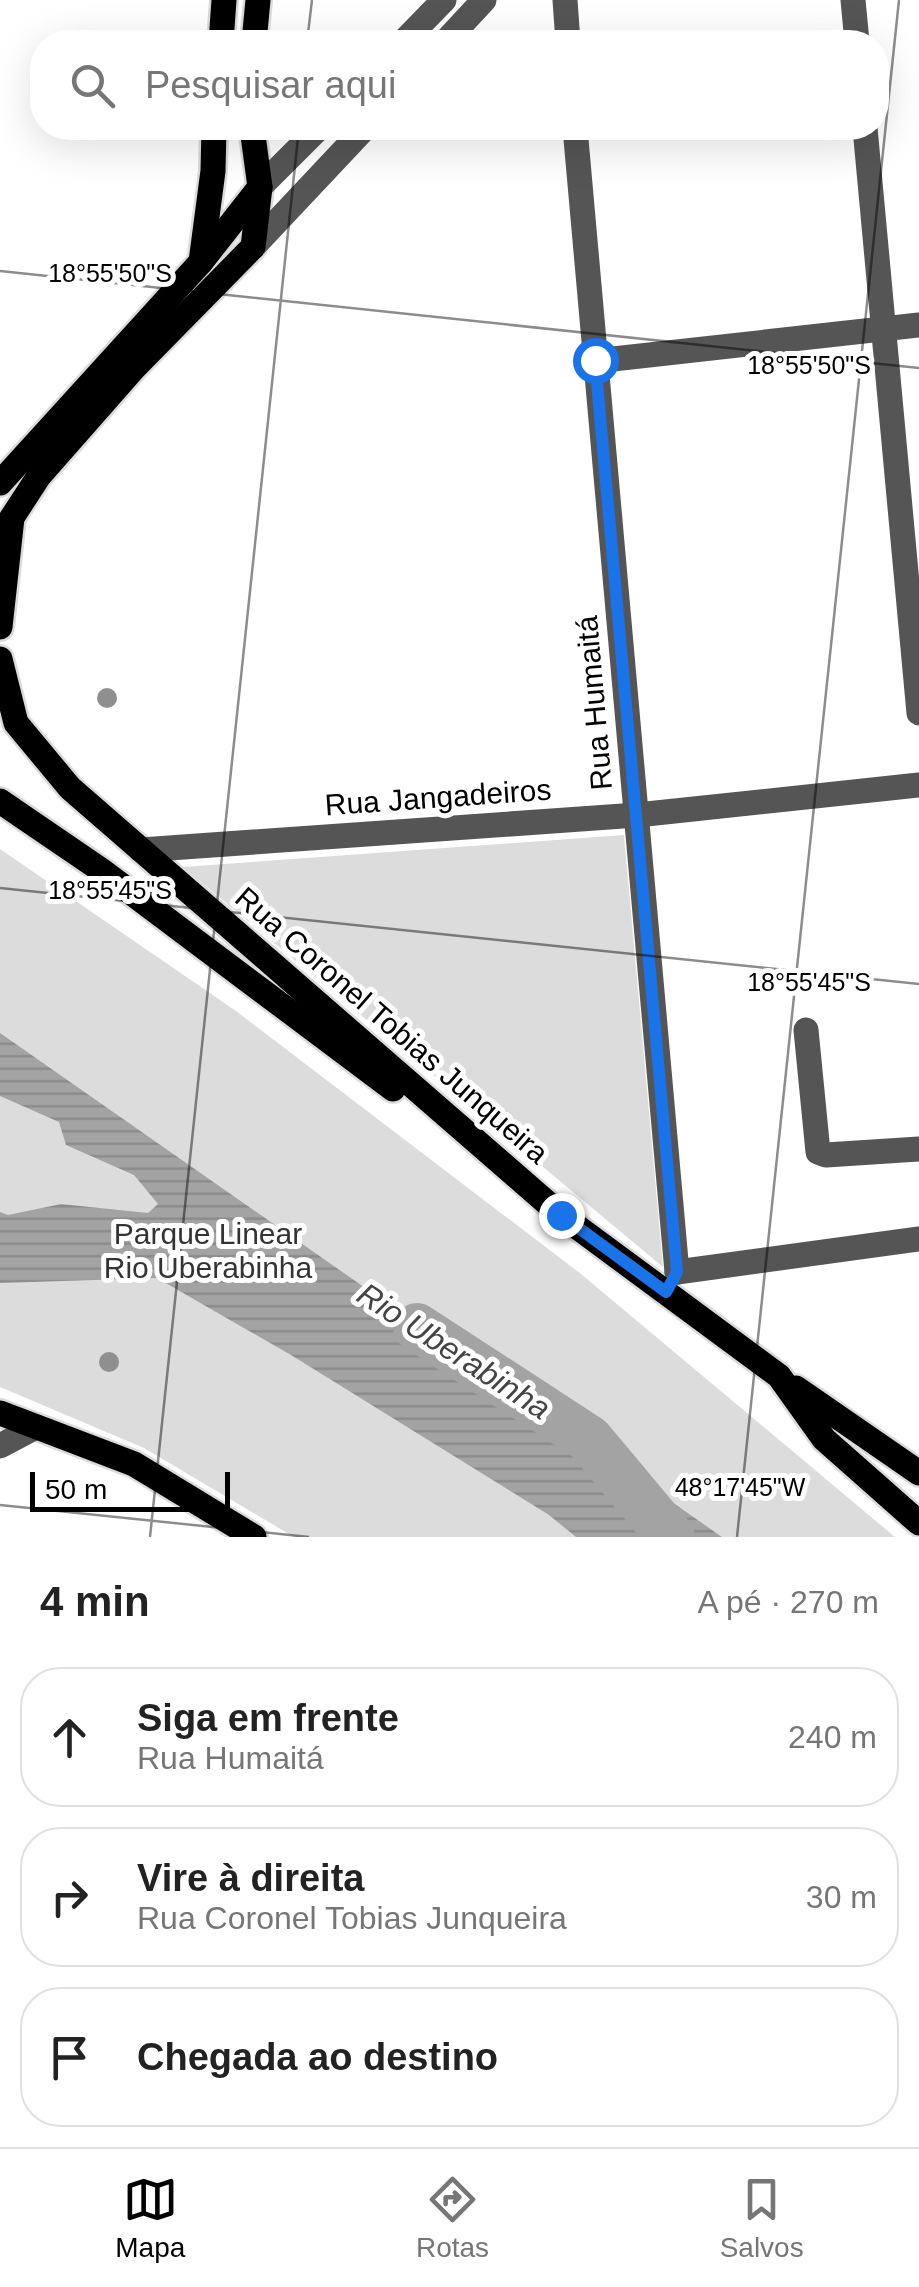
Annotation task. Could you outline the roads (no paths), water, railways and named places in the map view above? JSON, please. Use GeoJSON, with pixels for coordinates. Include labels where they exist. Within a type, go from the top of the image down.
{"type":"FeatureCollection","features":[{"type":"Feature","properties":{"kind":"main road"},"geometry":{"type":"LineString","coordinates":[[222,30],[224,0]]}},
{"type":"Feature","properties":{"kind":"main road"},"geometry":{"type":"LineString","coordinates":[[255,30],[258,0]]}},
{"type":"Feature","properties":{"kind":"main road"},"geometry":{"type":"LineString","coordinates":[[201,262],[214,140]]}},
{"type":"Feature","properties":{"kind":"main road"},"geometry":{"type":"LineString","coordinates":[[0,627],[6,525],[40,476],[134,368],[253,247],[260,187],[254,140]]}},
{"type":"Feature","properties":{"kind":"main road"},"geometry":{"type":"LineString","coordinates":[[0,483],[201,262],[260,187]]}},
{"type":"Feature","properties":{"kind":"main road","name":"Rua Coronel Tobias Junqueira"},"geometry":{"type":"LineString","coordinates":[[0,660],[16,723],[70,788],[561,1215],[672,1282],[779,1376],[824,1439],[919,1523]]}},
{"type":"Feature","properties":{"kind":"main road"},"geometry":{"type":"LineString","coordinates":[[0,801],[101,870],[561,1215]]}},
{"type":"Feature","properties":{"kind":"main road"},"geometry":{"type":"LineString","coordinates":[[779,1376],[919,1473]]}},
{"type":"Feature","properties":{"kind":"main road"},"geometry":{"type":"LineString","coordinates":[[0,1412],[134,1464],[254,1537]]}},
{"type":"Feature","properties":{"kind":"street"},"geometry":{"type":"LineString","coordinates":[[414,30],[444,0]]}},
{"type":"Feature","properties":{"kind":"street"},"geometry":{"type":"LineString","coordinates":[[456,30],[484,0]]}},
{"type":"Feature","properties":{"kind":"street"},"geometry":{"type":"LineString","coordinates":[[565,0],[567,30]]}},
{"type":"Feature","properties":{"kind":"street"},"geometry":{"type":"LineString","coordinates":[[853,0],[856,30]]}},
{"type":"Feature","properties":{"kind":"street"},"geometry":{"type":"LineString","coordinates":[[260,187],[307,140]]}},
{"type":"Feature","properties":{"kind":"street"},"geometry":{"type":"LineString","coordinates":[[253,247],[355,140]]}},
{"type":"Feature","properties":{"kind":"street","name":"Rua Humaitá"},"geometry":{"type":"LineString","coordinates":[[576,140],[637,815],[672,1282]]}},
{"type":"Feature","properties":{"kind":"street"},"geometry":{"type":"LineString","coordinates":[[866,140],[919,713]]}},
{"type":"Feature","properties":{"kind":"street"},"geometry":{"type":"LineString","coordinates":[[595,360],[919,325]]}},
{"type":"Feature","properties":{"kind":"street","name":"Rua Jangadeiros"},"geometry":{"type":"LineString","coordinates":[[141,850],[637,815],[919,784]]}},
{"type":"Feature","properties":{"kind":"street"},"geometry":{"type":"LineString","coordinates":[[806,1030],[818,1152],[826,1155],[919,1149]]}},
{"type":"Feature","properties":{"kind":"street"},"geometry":{"type":"LineString","coordinates":[[672,1282],[919,1239]]}},
{"type":"Feature","properties":{"kind":"street"},"geometry":{"type":"LineString","coordinates":[[0,1446],[36,1426]]}},
{"type":"Feature","properties":{"kind":"water"},"geometry":{"type":"Polygon","coordinates":[[[0,1033],[722,1537],[576,1537],[549,1515],[291,1355],[157,1278],[0,1283],[0,1212],[8,1215],[61,1204],[148,1213],[158,1204],[134,1175],[66,1145],[59,1122],[0,1096],[0,1033]]]}},
{"type":"Feature","properties":{"kind":"waterway","name":"Rio Uberabinha"},"geometry":{"type":"LineString","coordinates":[[417,1327],[589,1439],[671,1537]]}},
{"type":"Feature","properties":{"kind":"park label","name":"Parque Linear Rio Uberabinha"},"geometry":{"type":"Point","coordinates":[208,1250]}}]}
